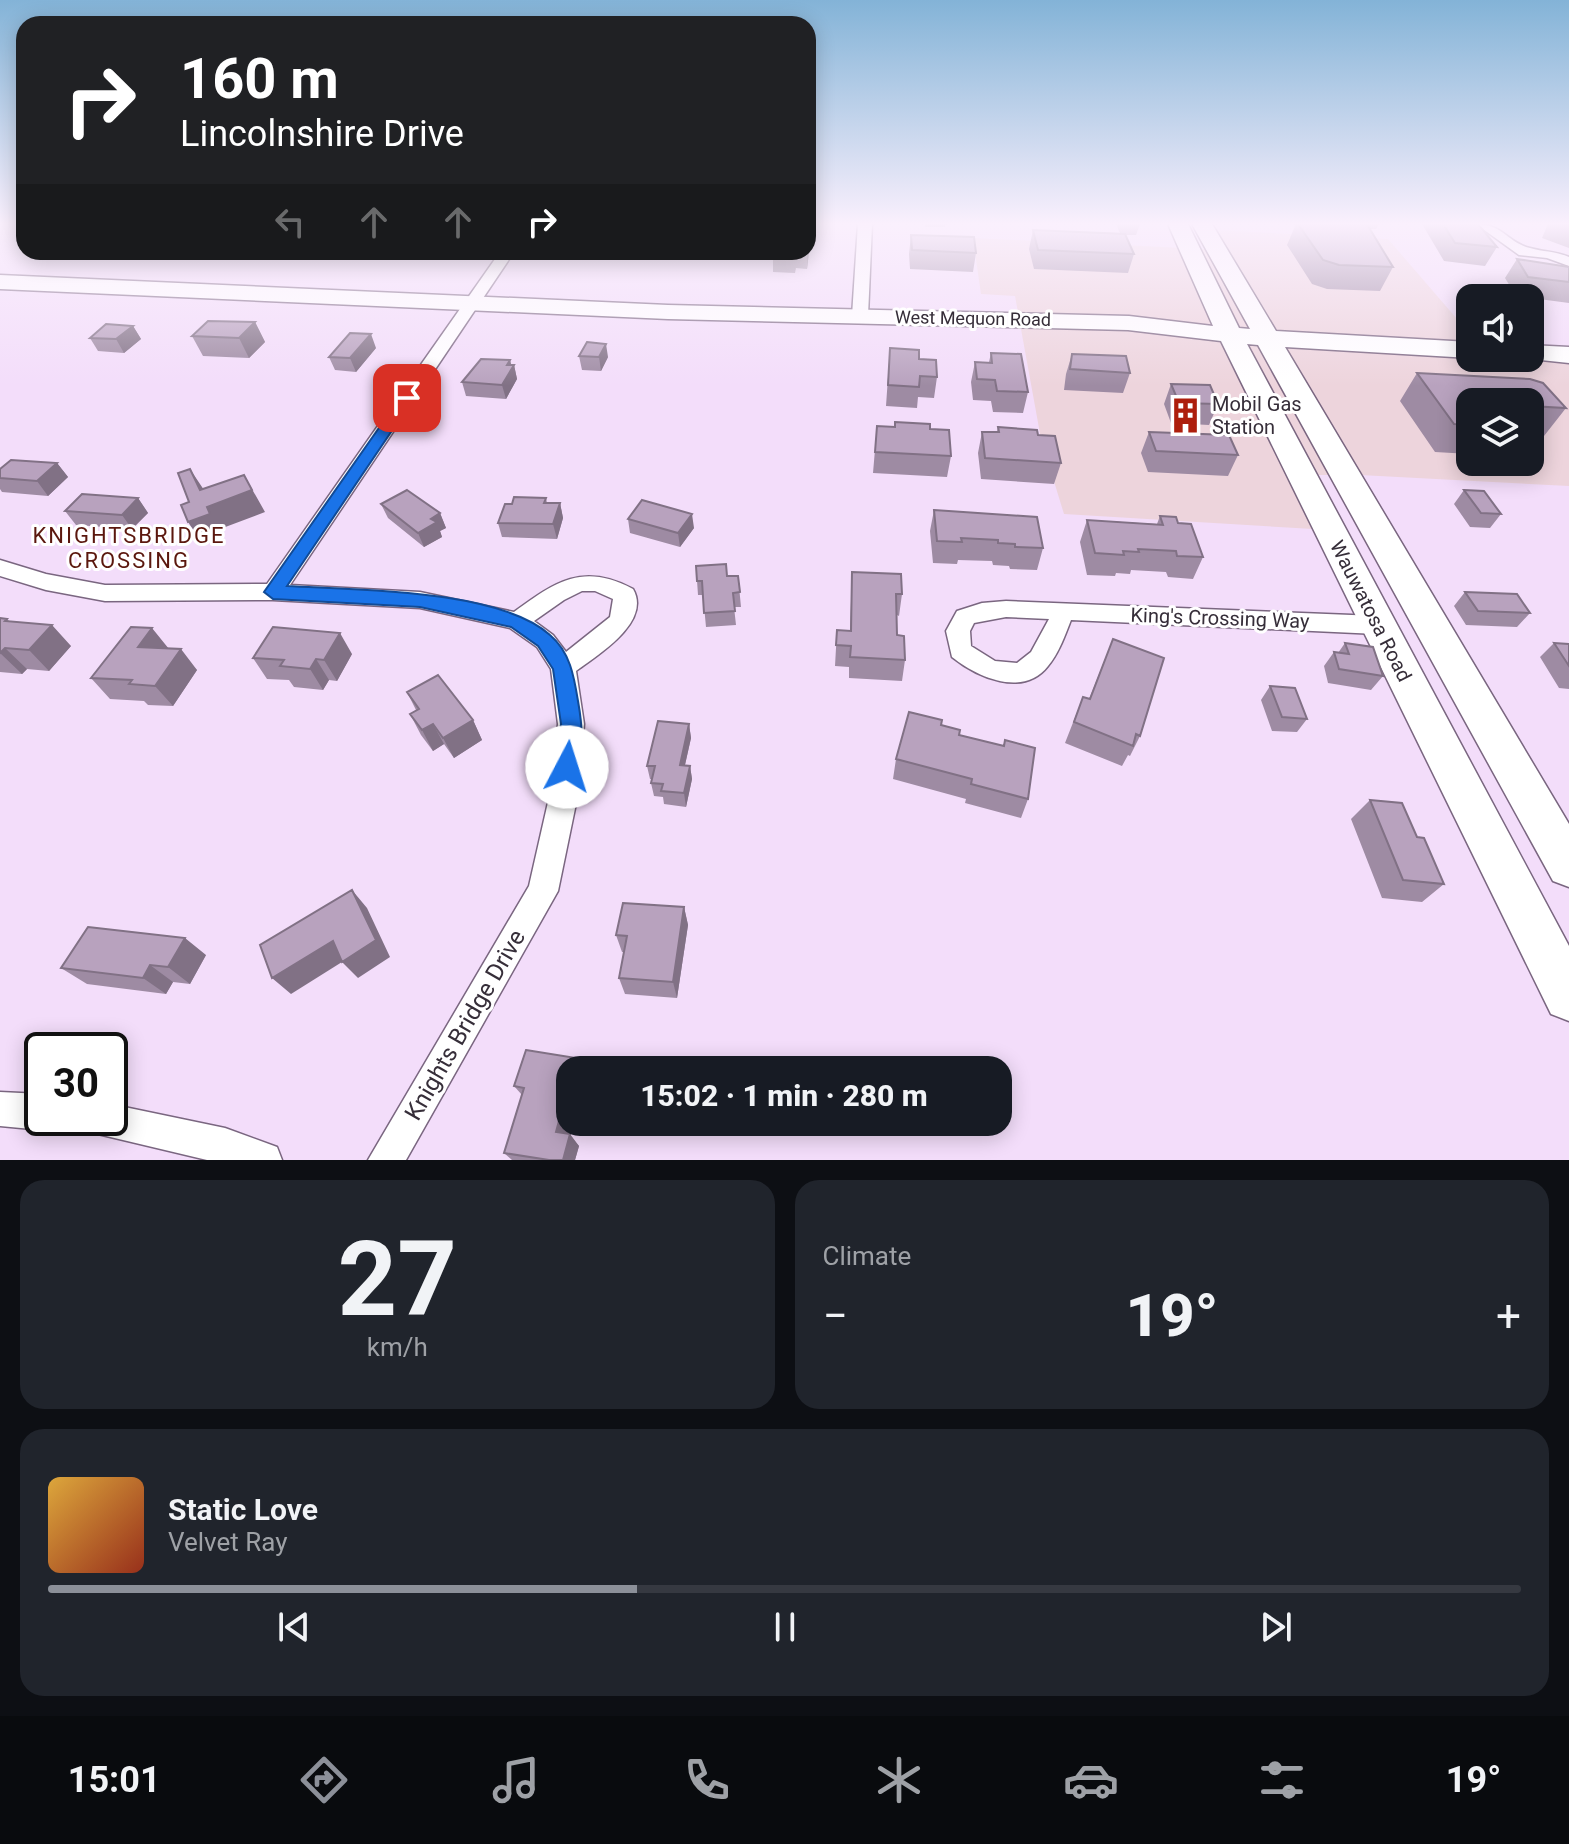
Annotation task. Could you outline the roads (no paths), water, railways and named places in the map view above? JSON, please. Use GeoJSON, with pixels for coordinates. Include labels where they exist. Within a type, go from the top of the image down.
{"type":"FeatureCollection","features":[{"type":"Feature","properties":{"kind":"main road","name":"Wauwatosa Road"},"geometry":{"type":"LineString","coordinates":[[1212,278],[1287,375],[1569,866]]}},
{"type":"Feature","properties":{"kind":"main road"},"geometry":{"type":"LineString","coordinates":[[1214,278],[1247,325],[1300,422],[1335,461]]}},
{"type":"Feature","properties":{"kind":"main road","name":"Wauwatosa Road"},"geometry":{"type":"LineString","coordinates":[[1226,278],[1377,625],[1569,996]]}},
{"type":"Feature","properties":{"kind":"main road","name":"West Mequon Road"},"geometry":{"type":"LineString","coordinates":[[0,282],[668,312],[860,307],[1127,316],[1162,320],[1226,350],[1247,325]]}},
{"type":"Feature","properties":{"kind":"main road"},"geometry":{"type":"LineString","coordinates":[[1162,320],[1191,309],[1324,342],[1456,349]]}},
{"type":"Feature","properties":{"kind":"main road"},"geometry":{"type":"LineString","coordinates":[[1127,316],[1393,336],[1424,331]]}},
{"type":"Feature","properties":{"kind":"main road"},"geometry":{"type":"LineString","coordinates":[[1247,325],[1456,332]]}},
{"type":"Feature","properties":{"kind":"main road"},"geometry":{"type":"LineString","coordinates":[[1544,337],[1569,338]]}},
{"type":"Feature","properties":{"kind":"main road"},"geometry":{"type":"LineString","coordinates":[[1287,375],[1298,349],[1324,342]]}},
{"type":"Feature","properties":{"kind":"main road"},"geometry":{"type":"LineString","coordinates":[[1544,354],[1569,355]]}},
{"type":"Feature","properties":{"kind":"street"},"geometry":{"type":"LineString","coordinates":[[273,592],[489,278]]}},
{"type":"Feature","properties":{"kind":"street"},"geometry":{"type":"LineString","coordinates":[[860,307],[862,278]]}},
{"type":"Feature","properties":{"kind":"street"},"geometry":{"type":"LineString","coordinates":[[0,568],[46,582],[105,593],[273,592],[420,600],[517,621],[545,641],[563,667],[598,643],[621,621],[625,595],[607,583],[580,582],[517,621]]}},
{"type":"Feature","properties":{"kind":"street","name":"King's Crossing Way"},"geometry":{"type":"LineString","coordinates":[[1064,612],[1377,625]]}},
{"type":"Feature","properties":{"kind":"street","name":"Knights Bridge Drive"},"geometry":{"type":"LineString","coordinates":[[386,1160],[543,891],[565,789],[569,750],[571,724],[563,667]]}},
{"type":"Feature","properties":{"kind":"street"},"geometry":{"type":"LineString","coordinates":[[0,1109],[24,1111]]}},
{"type":"Feature","properties":{"kind":"street"},"geometry":{"type":"LineString","coordinates":[[128,1125],[225,1146],[264,1160]]}},
{"type":"Feature","properties":{"kind":"place","name":"Mobil Gas Station"},"geometry":{"type":"Point","coordinates":[1186,415]}},
{"type":"Feature","properties":{"kind":"district","name":"KNIGHTSBRIDGE CROSSING"},"geometry":{"type":"Point","coordinates":[129,548]}}]}
